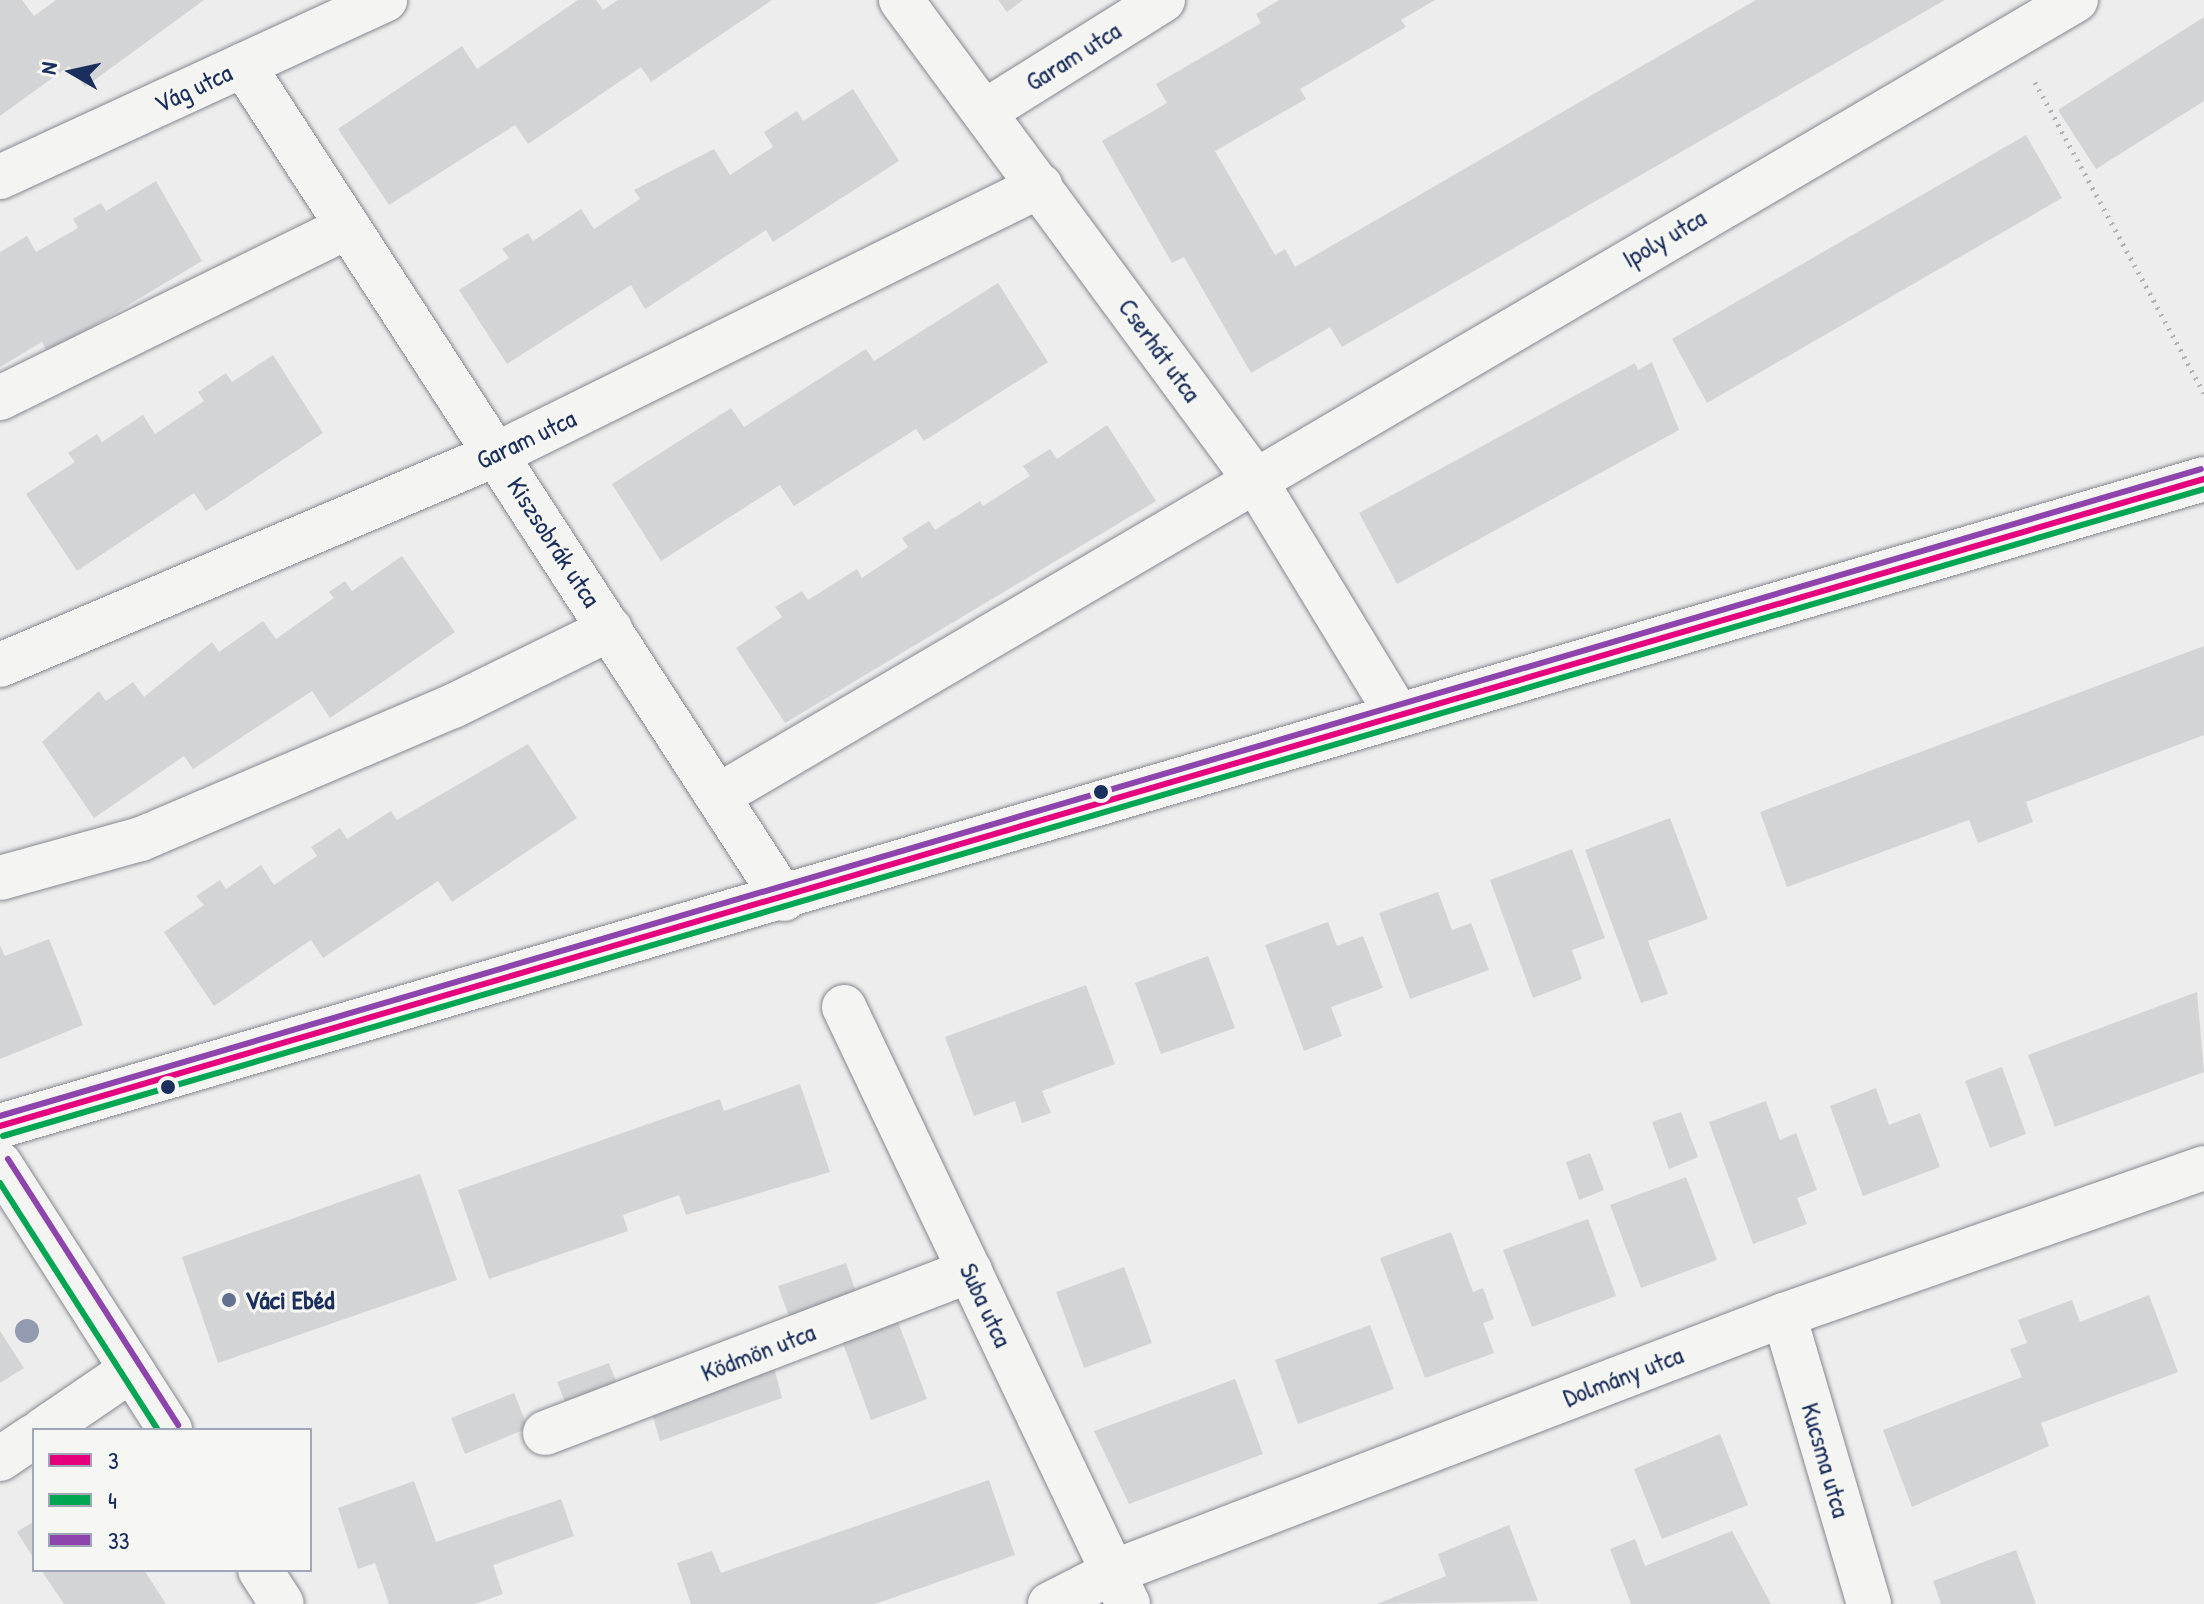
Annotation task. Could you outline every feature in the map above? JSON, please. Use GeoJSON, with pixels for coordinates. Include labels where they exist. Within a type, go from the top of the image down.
{"type":"FeatureCollection","features":[{"type":"Feature","properties":{"kind":"street","name":"Vág utca"},"geometry":{"type":"LineString","coordinates":[[0,177],[385,0]]}},
{"type":"Feature","properties":{"kind":"street","name":"Cserhát utca"},"geometry":{"type":"LineString","coordinates":[[901,0],[1253,477],[1397,714]]}},
{"type":"Feature","properties":{"kind":"street","name":"Garam utca"},"geometry":{"type":"LineString","coordinates":[[984,112],[1163,0]]}},
{"type":"Feature","properties":{"kind":"street","name":"Ipoly utca"},"geometry":{"type":"LineString","coordinates":[[718,796],[1253,477],[2076,0]]}},
{"type":"Feature","properties":{"kind":"street","name":"Kiszsobrák utca"},"geometry":{"type":"LineString","coordinates":[[243,65],[784,899]]}},
{"type":"Feature","properties":{"kind":"street","name":"Garam utca"},"geometry":{"type":"LineString","coordinates":[[0,665],[497,454],[1040,186]]}},
{"type":"Feature","properties":{"kind":"street"},"geometry":{"type":"LineString","coordinates":[[0,398],[348,227]]}},
{"type":"Feature","properties":{"kind":"street"},"geometry":{"type":"LineString","coordinates":[[0,1126],[784,899],[1397,714],[2204,479]]}},
{"type":"Feature","properties":{"kind":"street"},"geometry":{"type":"LineString","coordinates":[[0,878],[141,839],[453,706],[610,629]]}},
{"type":"Feature","properties":{"kind":"street","name":"Suba utca"},"geometry":{"type":"LineString","coordinates":[[844,1007],[1121,1588]]}},
{"type":"Feature","properties":{"kind":"street"},"geometry":{"type":"LineString","coordinates":[[0,1164],[169,1428]]}},
{"type":"Feature","properties":{"kind":"street","name":"Dolmány utca"},"geometry":{"type":"LineString","coordinates":[[1050,1604],[1121,1588],[1784,1315],[2204,1168]]}},
{"type":"Feature","properties":{"kind":"street","name":"Ködmön utca"},"geometry":{"type":"LineString","coordinates":[[545,1433],[970,1271]]}},
{"type":"Feature","properties":{"kind":"street","name":"Kucsma utca"},"geometry":{"type":"LineString","coordinates":[[1784,1315],[1869,1604]]}},
{"type":"Feature","properties":{"kind":"street"},"geometry":{"type":"LineString","coordinates":[[46,1428],[131,1370]]}},
{"type":"Feature","properties":{"kind":"street"},"geometry":{"type":"LineString","coordinates":[[0,1459],[32,1437]]}},
{"type":"Feature","properties":{"kind":"street"},"geometry":{"type":"LineString","coordinates":[[261,1572],[282,1604]]}},
{"type":"Feature","properties":{"kind":"path"},"geometry":{"type":"LineString","coordinates":[[2011,38],[2204,393]]}},
{"type":"Feature","properties":{"kind":"building"},"geometry":{"type":"Polygon","coordinates":[[[0,0],[22,0],[34,16],[56,0],[204,0],[85,87],[69,66],[0,116],[0,0]]]}},
{"type":"Feature","properties":{"kind":"building"},"geometry":{"type":"Polygon","coordinates":[[[578,0],[596,0],[603,10],[618,0],[772,0],[651,82],[641,67],[528,144],[515,125],[389,205],[338,129],[462,46],[477,69],[578,0]]]}},
{"type":"Feature","properties":{"kind":"building"},"geometry":{"type":"Polygon","coordinates":[[[998,0],[1023,0],[1007,12],[998,0]]]}},
{"type":"Feature","properties":{"kind":"building"},"geometry":{"type":"Polygon","coordinates":[[[1279,0],[1435,0],[1401,20],[1406,27],[1300,89],[1306,99],[1215,151],[1275,255],[1285,249],[1295,267],[1756,0],[1945,0],[1342,347],[1330,327],[1251,373],[1184,257],[1172,263],[1102,141],[1167,103],[1156,84],[1261,23],[1256,14],[1279,0]]]}},
{"type":"Feature","properties":{"kind":"building"},"geometry":{"type":"Polygon","coordinates":[[[2204,17],[2204,101],[2096,169],[2058,110],[2204,17]]]}},
{"type":"Feature","properties":{"kind":"building"},"geometry":{"type":"Polygon","coordinates":[[[853,89],[899,161],[773,242],[766,230],[645,309],[631,285],[507,364],[459,290],[509,258],[502,249],[528,233],[533,241],[581,209],[594,229],[640,199],[634,190],[714,149],[730,175],[773,147],[764,132],[797,111],[803,121],[853,89]]]}},
{"type":"Feature","properties":{"kind":"building"},"geometry":{"type":"Polygon","coordinates":[[[2026,135],[2062,198],[1707,403],[1672,339],[2026,135]]]}},
{"type":"Feature","properties":{"kind":"building"},"geometry":{"type":"Polygon","coordinates":[[[156,181],[202,261],[48,353],[42,342],[0,367],[0,252],[27,236],[36,252],[78,228],[73,219],[101,203],[106,211],[156,181]]]}},
{"type":"Feature","properties":{"kind":"building"},"geometry":{"type":"Polygon","coordinates":[[[998,283],[1048,362],[924,441],[916,429],[794,506],[780,485],[661,561],[612,484],[731,408],[744,427],[866,349],[874,361],[998,283]]]}},
{"type":"Feature","properties":{"kind":"building"},"geometry":{"type":"Polygon","coordinates":[[[273,355],[323,433],[206,511],[194,493],[77,571],[26,494],[75,462],[68,453],[97,434],[102,442],[143,415],[155,434],[204,401],[198,392],[226,373],[232,382],[273,355]]]}},
{"type":"Feature","properties":{"kind":"building"},"geometry":{"type":"Polygon","coordinates":[[[1652,362],[1679,430],[1397,584],[1359,513],[1635,363],[1638,370],[1652,362]]]}},
{"type":"Feature","properties":{"kind":"building"},"geometry":{"type":"Polygon","coordinates":[[[1107,425],[1156,501],[785,723],[736,648],[782,617],[775,607],[802,591],[808,600],[857,569],[862,578],[908,547],[902,538],[929,521],[935,530],[980,501],[983,506],[1030,476],[1023,466],[1050,449],[1057,459],[1107,425]]]}},
{"type":"Feature","properties":{"kind":"building"},"geometry":{"type":"Polygon","coordinates":[[[402,556],[455,632],[330,718],[312,691],[193,769],[184,756],[94,818],[42,742],[99,691],[106,701],[133,682],[144,697],[212,642],[219,652],[263,621],[276,639],[334,598],[329,592],[345,581],[352,591],[402,556]]]}},
{"type":"Feature","properties":{"kind":"building"},"geometry":{"type":"Polygon","coordinates":[[[2204,646],[2204,735],[2026,802],[2033,822],[1978,843],[1969,820],[1787,887],[1760,812],[2204,646]]]}},
{"type":"Feature","properties":{"kind":"building"},"geometry":{"type":"Polygon","coordinates":[[[528,744],[577,818],[452,902],[438,881],[323,958],[311,940],[214,1006],[164,932],[204,905],[196,896],[220,880],[226,889],[261,865],[274,885],[317,856],[311,847],[340,828],[347,839],[391,811],[397,820],[528,744]]]}},
{"type":"Feature","properties":{"kind":"building"},"geometry":{"type":"Polygon","coordinates":[[[1670,818],[1708,919],[1648,941],[1668,994],[1641,1003],[1585,850],[1670,818]]]}},
{"type":"Feature","properties":{"kind":"building"},"geometry":{"type":"Polygon","coordinates":[[[1572,849],[1605,938],[1572,950],[1582,979],[1533,998],[1490,880],[1572,849]]]}},
{"type":"Feature","properties":{"kind":"building"},"geometry":{"type":"Polygon","coordinates":[[[1438,892],[1452,930],[1471,923],[1489,970],[1410,999],[1379,913],[1438,892]]]}},
{"type":"Feature","properties":{"kind":"building"},"geometry":{"type":"Polygon","coordinates":[[[1328,922],[1337,946],[1363,936],[1383,988],[1331,1007],[1342,1036],[1304,1051],[1265,945],[1328,922]]]}},
{"type":"Feature","properties":{"kind":"building"},"geometry":{"type":"Polygon","coordinates":[[[49,939],[83,1025],[0,1059],[0,945],[5,956],[49,939]]]}},
{"type":"Feature","properties":{"kind":"building"},"geometry":{"type":"Polygon","coordinates":[[[1208,956],[1235,1028],[1161,1054],[1135,983],[1208,956]]]}},
{"type":"Feature","properties":{"kind":"building"},"geometry":{"type":"Polygon","coordinates":[[[1086,985],[1115,1064],[1042,1091],[1051,1113],[1022,1123],[1015,1101],[974,1116],[945,1037],[1086,985]]]}},
{"type":"Feature","properties":{"kind":"building"},"geometry":{"type":"Polygon","coordinates":[[[2197,992],[2204,1072],[2055,1127],[2028,1055],[2197,992]]]}},
{"type":"Feature","properties":{"kind":"building"},"geometry":{"type":"Polygon","coordinates":[[[2002,1067],[2026,1134],[1990,1148],[1965,1081],[2002,1067]]]}},
{"type":"Feature","properties":{"kind":"building"},"geometry":{"type":"Polygon","coordinates":[[[800,1084],[830,1172],[686,1215],[679,1195],[623,1215],[628,1231],[489,1279],[458,1190],[720,1099],[724,1111],[800,1084]]]}},
{"type":"Feature","properties":{"kind":"building"},"geometry":{"type":"Polygon","coordinates":[[[1876,1088],[1889,1125],[1920,1113],[1940,1167],[1863,1196],[1830,1106],[1876,1088]]]}},
{"type":"Feature","properties":{"kind":"building"},"geometry":{"type":"Polygon","coordinates":[[[1766,1101],[1780,1140],[1796,1133],[1817,1190],[1797,1198],[1807,1224],[1753,1244],[1709,1122],[1766,1101]]]}},
{"type":"Feature","properties":{"kind":"building"},"geometry":{"type":"Polygon","coordinates":[[[1681,1112],[1698,1157],[1669,1169],[1652,1122],[1681,1112]]]}},
{"type":"Feature","properties":{"kind":"building"},"geometry":{"type":"Polygon","coordinates":[[[1590,1153],[1604,1190],[1579,1200],[1566,1162],[1590,1153]]]}},
{"type":"Feature","properties":{"kind":"building"},"geometry":{"type":"Polygon","coordinates":[[[420,1174],[457,1280],[218,1363],[182,1257],[420,1174]]]}},
{"type":"Feature","properties":{"kind":"building"},"geometry":{"type":"Polygon","coordinates":[[[1686,1177],[1717,1260],[1641,1288],[1610,1205],[1686,1177]]]}},
{"type":"Feature","properties":{"kind":"building"},"geometry":{"type":"Polygon","coordinates":[[[1588,1219],[1616,1296],[1532,1327],[1503,1250],[1588,1219]]]}},
{"type":"Feature","properties":{"kind":"building"},"geometry":{"type":"Polygon","coordinates":[[[1451,1232],[1473,1292],[1483,1288],[1494,1319],[1483,1323],[1494,1353],[1425,1378],[1380,1258],[1451,1232]]]}},
{"type":"Feature","properties":{"kind":"building"},"geometry":{"type":"Polygon","coordinates":[[[846,1263],[857,1295],[790,1319],[778,1286],[846,1263]]]}},
{"type":"Feature","properties":{"kind":"building"},"geometry":{"type":"Polygon","coordinates":[[[1124,1267],[1152,1343],[1084,1368],[1056,1292],[1124,1267]]]}},
{"type":"Feature","properties":{"kind":"building"},"geometry":{"type":"Polygon","coordinates":[[[2149,1295],[2178,1372],[2041,1423],[2049,1446],[1912,1507],[1883,1430],[2022,1377],[2010,1349],[2027,1343],[2018,1320],[2072,1300],[2080,1322],[2149,1295]]]}},
{"type":"Feature","properties":{"kind":"building"},"geometry":{"type":"Polygon","coordinates":[[[895,1314],[927,1399],[871,1420],[840,1335],[895,1314]]]}},
{"type":"Feature","properties":{"kind":"building"},"geometry":{"type":"Polygon","coordinates":[[[1370,1325],[1394,1389],[1298,1424],[1275,1360],[1370,1325]]]}},
{"type":"Feature","properties":{"kind":"building"},"geometry":{"type":"Polygon","coordinates":[[[0,1331],[24,1368],[0,1383],[0,1331]]]}},
{"type":"Feature","properties":{"kind":"building"},"geometry":{"type":"Polygon","coordinates":[[[772,1360],[782,1398],[660,1441],[650,1406],[772,1360]]]}},
{"type":"Feature","properties":{"kind":"building"},"geometry":{"type":"Polygon","coordinates":[[[609,1363],[620,1392],[569,1412],[557,1382],[609,1363]]]}},
{"type":"Feature","properties":{"kind":"building"},"geometry":{"type":"Polygon","coordinates":[[[1235,1379],[1263,1454],[1129,1504],[1094,1431],[1235,1379]]]}},
{"type":"Feature","properties":{"kind":"building"},"geometry":{"type":"Polygon","coordinates":[[[514,1393],[528,1428],[465,1454],[451,1418],[514,1393]]]}},
{"type":"Feature","properties":{"kind":"building"},"geometry":{"type":"Polygon","coordinates":[[[1720,1434],[1748,1505],[1662,1539],[1634,1469],[1720,1434]]]}},
{"type":"Feature","properties":{"kind":"building"},"geometry":{"type":"Polygon","coordinates":[[[989,1480],[1015,1555],[875,1604],[691,1604],[677,1563],[712,1551],[721,1573],[989,1480]]]}},
{"type":"Feature","properties":{"kind":"building"},"geometry":{"type":"Polygon","coordinates":[[[414,1481],[436,1542],[561,1499],[574,1536],[493,1565],[503,1594],[475,1604],[389,1604],[375,1563],[358,1569],[338,1508],[414,1481]]]}},
{"type":"Feature","properties":{"kind":"building"},"geometry":{"type":"Polygon","coordinates":[[[32,1522],[32,1556],[17,1532],[32,1522]]]}},
{"type":"Feature","properties":{"kind":"building"},"geometry":{"type":"Polygon","coordinates":[[[1509,1525],[1538,1601],[1377,1604],[1446,1576],[1438,1554],[1509,1525]]]}},
{"type":"Feature","properties":{"kind":"building"},"geometry":{"type":"Polygon","coordinates":[[[1732,1531],[1771,1604],[1631,1604],[1610,1549],[1635,1539],[1645,1566],[1732,1531]]]}},
{"type":"Feature","properties":{"kind":"building"},"geometry":{"type":"Polygon","coordinates":[[[2016,1550],[2036,1604],[1941,1604],[1933,1581],[2016,1550]]]}},
{"type":"Feature","properties":{"kind":"building"},"geometry":{"type":"Polygon","coordinates":[[[42,1572],[145,1572],[166,1604],[64,1604],[42,1572]]]}},
{"type":"Feature","properties":{"kind":"transit line","name":"33"},"geometry":{"type":"LineString","coordinates":[[0,1116],[2201,469]]}},
{"type":"Feature","properties":{"kind":"transit line","name":"3"},"geometry":{"type":"LineString","coordinates":[[0,1126],[2204,479]]}},
{"type":"Feature","properties":{"kind":"transit line","name":"4"},"geometry":{"type":"LineString","coordinates":[[3,1136],[2204,489]]}},
{"type":"Feature","properties":{"kind":"transit line","name":"33"},"geometry":{"type":"LineString","coordinates":[[8,1159],[178,1425]]}},
{"type":"Feature","properties":{"kind":"transit line","name":"4"},"geometry":{"type":"LineString","coordinates":[[0,1183],[157,1428]]}},
{"type":"Feature","properties":{"kind":"place","name":"Váci Ebéd"},"geometry":{"type":"Point","coordinates":[229,1300]}}]}
